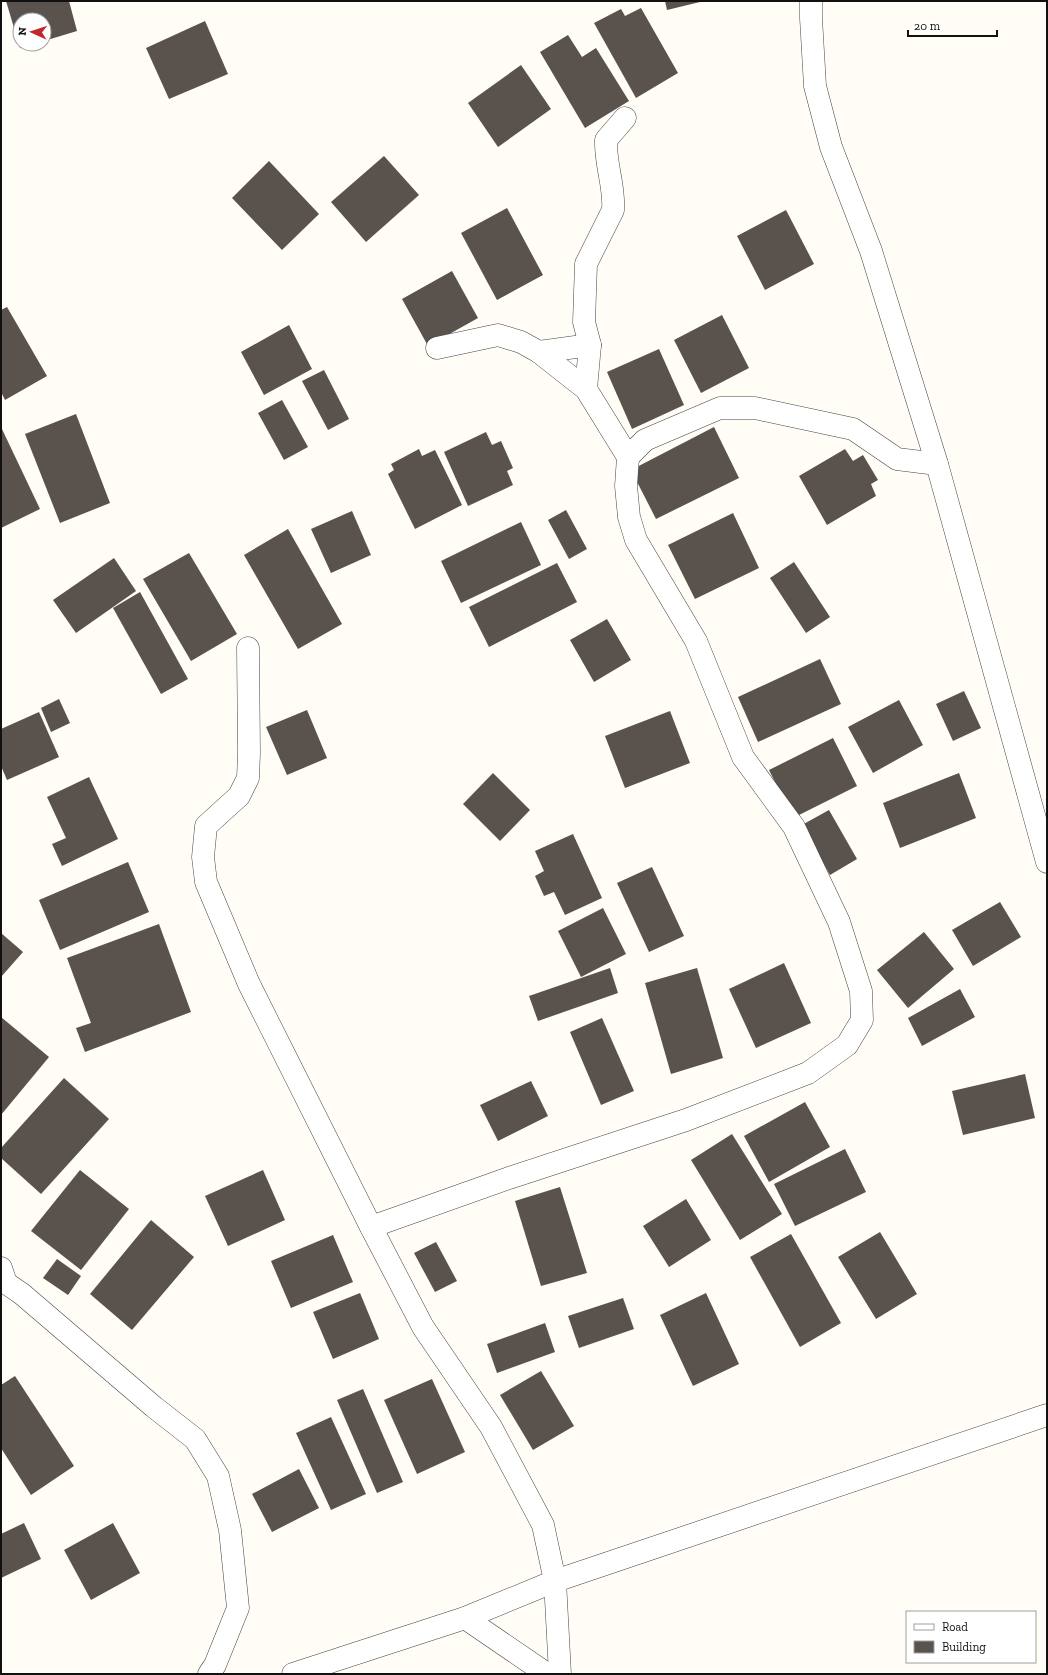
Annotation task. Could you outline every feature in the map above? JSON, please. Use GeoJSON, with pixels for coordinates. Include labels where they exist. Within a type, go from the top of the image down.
{"type":"FeatureCollection","features":[{"type":"Feature","properties":{"kind":"street"},"geometry":{"type":"LineString","coordinates":[[811,1],[815,86],[831,147],[871,251],[937,464],[1047,862]]}},
{"type":"Feature","properties":{"kind":"street"},"geometry":{"type":"LineString","coordinates":[[586,389],[590,345],[584,322],[586,264],[613,210],[614,201],[607,164],[606,140],[625,118]]}},
{"type":"Feature","properties":{"kind":"street"},"geometry":{"type":"LineString","coordinates":[[371,1227],[509,1178],[686,1120],[808,1073],[847,1045],[862,1020],[861,991],[839,922],[794,827],[743,757],[696,641],[636,540],[629,517],[626,486],[628,458],[586,389],[539,352],[521,342],[498,336],[437,348]]}},
{"type":"Feature","properties":{"kind":"street"},"geometry":{"type":"LineString","coordinates":[[539,352],[590,345]]}},
{"type":"Feature","properties":{"kind":"street"},"geometry":{"type":"LineString","coordinates":[[628,458],[645,440],[720,408],[755,408],[853,429],[898,459],[937,464]]}},
{"type":"Feature","properties":{"kind":"street"},"geometry":{"type":"LineString","coordinates":[[248,648],[248,778],[239,796],[206,826],[203,857],[206,882],[249,984],[423,1327],[491,1426],[543,1525],[555,1582],[560,1674]]}},
{"type":"Feature","properties":{"kind":"street"},"geometry":{"type":"LineString","coordinates":[[1,1268],[6,1283],[22,1294],[154,1407],[195,1439],[218,1476],[230,1530],[238,1608],[215,1665],[209,1674]]}},
{"type":"Feature","properties":{"kind":"street"},"geometry":{"type":"LineString","coordinates":[[293,1674],[465,1618],[555,1582],[1047,1415]]}},
{"type":"Feature","properties":{"kind":"street"},"geometry":{"type":"LineString","coordinates":[[465,1618],[547,1674]]}},
{"type":"Feature","properties":{"kind":"building"},"geometry":{"type":"Polygon","coordinates":[[[6,1],[69,1],[77,31],[52,39],[52,12],[12,12],[12,21],[6,1]]]}},
{"type":"Feature","properties":{"kind":"building"},"geometry":{"type":"Polygon","coordinates":[[[665,1],[700,1],[700,2],[667,10],[665,1]]]}},
{"type":"Feature","properties":{"kind":"building"},"geometry":{"type":"Polygon","coordinates":[[[641,8],[678,73],[636,98],[594,23],[621,9],[625,16],[641,8]]]}},
{"type":"Feature","properties":{"kind":"building"},"geometry":{"type":"Polygon","coordinates":[[[205,21],[228,74],[169,99],[146,48],[205,21]]]}},
{"type":"Feature","properties":{"kind":"building"},"geometry":{"type":"Polygon","coordinates":[[[568,35],[582,57],[596,48],[629,101],[585,128],[540,52],[568,35]]]}},
{"type":"Feature","properties":{"kind":"building"},"geometry":{"type":"Polygon","coordinates":[[[521,65],[551,109],[498,147],[468,103],[521,65]]]}},
{"type":"Feature","properties":{"kind":"building"},"geometry":{"type":"Polygon","coordinates":[[[384,156],[419,195],[366,242],[331,202],[384,156]]]}},
{"type":"Feature","properties":{"kind":"building"},"geometry":{"type":"Polygon","coordinates":[[[269,161],[319,214],[282,250],[232,198],[269,161]]]}},
{"type":"Feature","properties":{"kind":"building"},"geometry":{"type":"Polygon","coordinates":[[[507,208],[543,275],[497,300],[461,233],[507,208]]]}},
{"type":"Feature","properties":{"kind":"building"},"geometry":{"type":"Polygon","coordinates":[[[786,210],[814,264],[765,290],[737,236],[786,210]]]}},
{"type":"Feature","properties":{"kind":"building"},"geometry":{"type":"Polygon","coordinates":[[[452,271],[478,318],[428,346],[402,299],[452,271]]]}},
{"type":"Feature","properties":{"kind":"building"},"geometry":{"type":"Polygon","coordinates":[[[7,307],[47,376],[5,400],[1,392],[1,310],[7,307]]]}},
{"type":"Feature","properties":{"kind":"building"},"geometry":{"type":"Polygon","coordinates":[[[722,315],[749,368],[701,393],[674,340],[722,315]]]}},
{"type":"Feature","properties":{"kind":"building"},"geometry":{"type":"Polygon","coordinates":[[[289,325],[312,369],[264,395],[241,352],[289,325]]]}},
{"type":"Feature","properties":{"kind":"building"},"geometry":{"type":"Polygon","coordinates":[[[659,349],[684,405],[632,429],[607,372],[659,349]]]}},
{"type":"Feature","properties":{"kind":"building"},"geometry":{"type":"Polygon","coordinates":[[[324,370],[349,419],[328,430],[302,381],[324,370]]]}},
{"type":"Feature","properties":{"kind":"building"},"geometry":{"type":"Polygon","coordinates":[[[282,400],[308,447],[284,460],[258,413],[282,400]]]}},
{"type":"Feature","properties":{"kind":"building"},"geometry":{"type":"Polygon","coordinates":[[[76,414],[110,503],[60,523],[25,434],[76,414]]]}},
{"type":"Feature","properties":{"kind":"building"},"geometry":{"type":"Polygon","coordinates":[[[1,427],[40,509],[1,528],[1,427]]]}},
{"type":"Feature","properties":{"kind":"building"},"geometry":{"type":"Polygon","coordinates":[[[714,427],[739,478],[656,519],[631,470],[714,427]]]}},
{"type":"Feature","properties":{"kind":"building"},"geometry":{"type":"Polygon","coordinates":[[[486,432],[492,445],[501,441],[513,468],[507,471],[513,485],[468,506],[444,452],[486,432]]]}},
{"type":"Feature","properties":{"kind":"building"},"geometry":{"type":"Polygon","coordinates":[[[419,449],[422,456],[435,450],[462,505],[415,529],[388,474],[394,470],[391,464],[419,449]]]}},
{"type":"Feature","properties":{"kind":"building"},"geometry":{"type":"Polygon","coordinates":[[[845,449],[853,461],[863,455],[878,480],[871,484],[876,496],[827,525],[799,476],[845,449]]]}},
{"type":"Feature","properties":{"kind":"building"},"geometry":{"type":"Polygon","coordinates":[[[566,510],[587,549],[569,559],[548,520],[566,510]]]}},
{"type":"Feature","properties":{"kind":"building"},"geometry":{"type":"Polygon","coordinates":[[[352,511],[371,555],[331,573],[311,529],[352,511]]]}},
{"type":"Feature","properties":{"kind":"building"},"geometry":{"type":"Polygon","coordinates":[[[733,513],[759,568],[695,599],[668,545],[733,513]]]}},
{"type":"Feature","properties":{"kind":"building"},"geometry":{"type":"Polygon","coordinates":[[[521,522],[541,565],[461,603],[441,561],[521,522]]]}},
{"type":"Feature","properties":{"kind":"building"},"geometry":{"type":"Polygon","coordinates":[[[288,529],[342,624],[298,649],[244,555],[288,529]]]}},
{"type":"Feature","properties":{"kind":"building"},"geometry":{"type":"Polygon","coordinates":[[[189,553],[237,634],[191,661],[143,579],[189,553]]]}},
{"type":"Feature","properties":{"kind":"building"},"geometry":{"type":"Polygon","coordinates":[[[114,558],[136,591],[76,633],[53,600],[114,558]]]}},
{"type":"Feature","properties":{"kind":"building"},"geometry":{"type":"Polygon","coordinates":[[[794,562],[830,617],[806,633],[770,578],[794,562]]]}},
{"type":"Feature","properties":{"kind":"building"},"geometry":{"type":"Polygon","coordinates":[[[557,563],[577,602],[489,647],[469,607],[557,563]]]}},
{"type":"Feature","properties":{"kind":"building"},"geometry":{"type":"Polygon","coordinates":[[[140,592],[188,679],[161,694],[113,608],[140,592]]]}},
{"type":"Feature","properties":{"kind":"building"},"geometry":{"type":"Polygon","coordinates":[[[607,619],[631,660],[594,682],[570,640],[607,619]]]}},
{"type":"Feature","properties":{"kind":"building"},"geometry":{"type":"Polygon","coordinates":[[[820,659],[841,704],[758,742],[738,697],[820,659]]]}},
{"type":"Feature","properties":{"kind":"building"},"geometry":{"type":"Polygon","coordinates":[[[964,691],[981,728],[953,741],[936,704],[964,691]]]}},
{"type":"Feature","properties":{"kind":"building"},"geometry":{"type":"Polygon","coordinates":[[[59,699],[70,723],[51,732],[41,708],[59,699]]]}},
{"type":"Feature","properties":{"kind":"building"},"geometry":{"type":"Polygon","coordinates":[[[899,700],[923,745],[873,773],[848,727],[899,700]]]}},
{"type":"Feature","properties":{"kind":"building"},"geometry":{"type":"Polygon","coordinates":[[[307,710],[327,758],[287,775],[266,727],[307,710]]]}},
{"type":"Feature","properties":{"kind":"building"},"geometry":{"type":"Polygon","coordinates":[[[670,711],[690,763],[625,788],[605,736],[670,711]]]}},
{"type":"Feature","properties":{"kind":"building"},"geometry":{"type":"Polygon","coordinates":[[[39,712],[59,757],[7,780],[1,766],[1,729],[39,712]]]}},
{"type":"Feature","properties":{"kind":"building"},"geometry":{"type":"Polygon","coordinates":[[[833,738],[857,786],[793,818],[769,770],[833,738]]]}},
{"type":"Feature","properties":{"kind":"building"},"geometry":{"type":"Polygon","coordinates":[[[493,773],[530,810],[500,841],[463,804],[493,773]]]}},
{"type":"Feature","properties":{"kind":"building"},"geometry":{"type":"Polygon","coordinates":[[[959,773],[976,818],[900,848],[883,803],[959,773]]]}},
{"type":"Feature","properties":{"kind":"building"},"geometry":{"type":"Polygon","coordinates":[[[89,777],[118,839],[62,866],[52,844],[66,838],[47,797],[89,777]]]}},
{"type":"Feature","properties":{"kind":"building"},"geometry":{"type":"Polygon","coordinates":[[[829,810],[857,859],[830,875],[802,825],[829,810]]]}},
{"type":"Feature","properties":{"kind":"building"},"geometry":{"type":"Polygon","coordinates":[[[573,834],[602,898],[565,915],[554,892],[544,896],[535,876],[544,871],[535,851],[573,834]]]}},
{"type":"Feature","properties":{"kind":"building"},"geometry":{"type":"Polygon","coordinates":[[[128,862],[149,912],[60,950],[39,900],[128,862]]]}},
{"type":"Feature","properties":{"kind":"building"},"geometry":{"type":"Polygon","coordinates":[[[652,867],[684,936],[649,952],[617,883],[652,867]]]}},
{"type":"Feature","properties":{"kind":"building"},"geometry":{"type":"Polygon","coordinates":[[[1000,902],[1021,937],[973,966],[952,930],[1000,902]]]}},
{"type":"Feature","properties":{"kind":"building"},"geometry":{"type":"Polygon","coordinates":[[[603,908],[626,954],[581,977],[558,931],[603,908]]]}},
{"type":"Feature","properties":{"kind":"building"},"geometry":{"type":"Polygon","coordinates":[[[159,924],[191,1012],[85,1052],[76,1028],[91,1023],[67,958],[159,924]]]}},
{"type":"Feature","properties":{"kind":"building"},"geometry":{"type":"Polygon","coordinates":[[[924,932],[954,969],[908,1008],[877,970],[924,932]]]}},
{"type":"Feature","properties":{"kind":"building"},"geometry":{"type":"Polygon","coordinates":[[[1,933],[23,952],[1,977],[1,933]]]}},
{"type":"Feature","properties":{"kind":"building"},"geometry":{"type":"Polygon","coordinates":[[[784,963],[811,1023],[756,1048],[729,989],[784,963]]]}},
{"type":"Feature","properties":{"kind":"building"},"geometry":{"type":"Polygon","coordinates":[[[610,968],[618,993],[538,1021],[529,996],[610,968]]]}},
{"type":"Feature","properties":{"kind":"building"},"geometry":{"type":"Polygon","coordinates":[[[697,968],[723,1058],[671,1074],[645,983],[697,968]]]}},
{"type":"Feature","properties":{"kind":"building"},"geometry":{"type":"Polygon","coordinates":[[[960,989],[975,1017],[922,1046],[908,1018],[960,989]]]}},
{"type":"Feature","properties":{"kind":"building"},"geometry":{"type":"Polygon","coordinates":[[[1,1017],[49,1057],[1,1115],[1,1017]]]}},
{"type":"Feature","properties":{"kind":"building"},"geometry":{"type":"Polygon","coordinates":[[[602,1018],[634,1091],[601,1105],[570,1032],[602,1018]]]}},
{"type":"Feature","properties":{"kind":"building"},"geometry":{"type":"Polygon","coordinates":[[[1025,1074],[1035,1118],[963,1135],[952,1091],[1025,1074]]]}},
{"type":"Feature","properties":{"kind":"building"},"geometry":{"type":"Polygon","coordinates":[[[64,1078],[109,1119],[41,1194],[1,1158],[1,1148],[64,1078]]]}},
{"type":"Feature","properties":{"kind":"building"},"geometry":{"type":"Polygon","coordinates":[[[531,1081],[548,1116],[498,1141],[480,1105],[531,1081]]]}},
{"type":"Feature","properties":{"kind":"building"},"geometry":{"type":"Polygon","coordinates":[[[805,1102],[830,1147],[769,1182],[744,1136],[805,1102]]]}},
{"type":"Feature","properties":{"kind":"building"},"geometry":{"type":"Polygon","coordinates":[[[732,1134],[782,1214],[740,1240],[691,1160],[732,1134]]]}},
{"type":"Feature","properties":{"kind":"building"},"geometry":{"type":"Polygon","coordinates":[[[845,1149],[866,1192],[795,1226],[774,1184],[845,1149]]]}},
{"type":"Feature","properties":{"kind":"building"},"geometry":{"type":"Polygon","coordinates":[[[80,1170],[129,1209],[81,1270],[31,1231],[80,1170]]]}},
{"type":"Feature","properties":{"kind":"building"},"geometry":{"type":"Polygon","coordinates":[[[263,1170],[285,1220],[228,1246],[205,1196],[263,1170]]]}},
{"type":"Feature","properties":{"kind":"building"},"geometry":{"type":"Polygon","coordinates":[[[560,1187],[587,1273],[541,1286],[515,1201],[560,1187]]]}},
{"type":"Feature","properties":{"kind":"building"},"geometry":{"type":"Polygon","coordinates":[[[686,1199],[711,1240],[669,1267],[643,1226],[686,1199]]]}},
{"type":"Feature","properties":{"kind":"building"},"geometry":{"type":"Polygon","coordinates":[[[151,1220],[194,1257],[132,1330],[90,1294],[151,1220]]]}},
{"type":"Feature","properties":{"kind":"building"},"geometry":{"type":"Polygon","coordinates":[[[880,1232],[917,1294],[876,1319],[838,1257],[880,1232]]]}},
{"type":"Feature","properties":{"kind":"building"},"geometry":{"type":"Polygon","coordinates":[[[791,1234],[841,1323],[800,1347],[750,1257],[791,1234]]]}},
{"type":"Feature","properties":{"kind":"building"},"geometry":{"type":"Polygon","coordinates":[[[333,1235],[353,1282],[291,1308],[271,1261],[333,1235]]]}},
{"type":"Feature","properties":{"kind":"building"},"geometry":{"type":"Polygon","coordinates":[[[436,1242],[457,1281],[435,1292],[414,1253],[436,1242]]]}},
{"type":"Feature","properties":{"kind":"building"},"geometry":{"type":"Polygon","coordinates":[[[57,1259],[81,1276],[68,1295],[43,1278],[57,1259]]]}},
{"type":"Feature","properties":{"kind":"building"},"geometry":{"type":"Polygon","coordinates":[[[360,1293],[379,1339],[333,1359],[313,1312],[360,1293]]]}},
{"type":"Feature","properties":{"kind":"building"},"geometry":{"type":"Polygon","coordinates":[[[706,1293],[739,1364],[693,1386],[660,1315],[706,1293]]]}},
{"type":"Feature","properties":{"kind":"building"},"geometry":{"type":"Polygon","coordinates":[[[623,1298],[634,1329],[579,1348],[568,1316],[623,1298]]]}},
{"type":"Feature","properties":{"kind":"building"},"geometry":{"type":"Polygon","coordinates":[[[545,1323],[555,1352],[497,1373],[487,1344],[545,1323]]]}},
{"type":"Feature","properties":{"kind":"building"},"geometry":{"type":"Polygon","coordinates":[[[541,1371],[574,1426],[533,1450],[500,1395],[541,1371]]]}},
{"type":"Feature","properties":{"kind":"building"},"geometry":{"type":"Polygon","coordinates":[[[15,1376],[74,1466],[31,1495],[1,1448],[1,1385],[15,1376]]]}},
{"type":"Feature","properties":{"kind":"building"},"geometry":{"type":"Polygon","coordinates":[[[432,1379],[465,1452],[417,1474],[384,1400],[432,1379]]]}},
{"type":"Feature","properties":{"kind":"building"},"geometry":{"type":"Polygon","coordinates":[[[363,1389],[403,1482],[377,1493],[337,1400],[363,1389]]]}},
{"type":"Feature","properties":{"kind":"building"},"geometry":{"type":"Polygon","coordinates":[[[331,1417],[366,1494],[331,1510],[296,1433],[331,1417]]]}},
{"type":"Feature","properties":{"kind":"building"},"geometry":{"type":"Polygon","coordinates":[[[299,1469],[319,1508],[272,1532],[252,1494],[299,1469]]]}},
{"type":"Feature","properties":{"kind":"building"},"geometry":{"type":"Polygon","coordinates":[[[24,1523],[41,1559],[1,1578],[1,1534],[24,1523]]]}},
{"type":"Feature","properties":{"kind":"building"},"geometry":{"type":"Polygon","coordinates":[[[113,1523],[140,1573],[91,1600],[64,1550],[113,1523]]]}}]}
